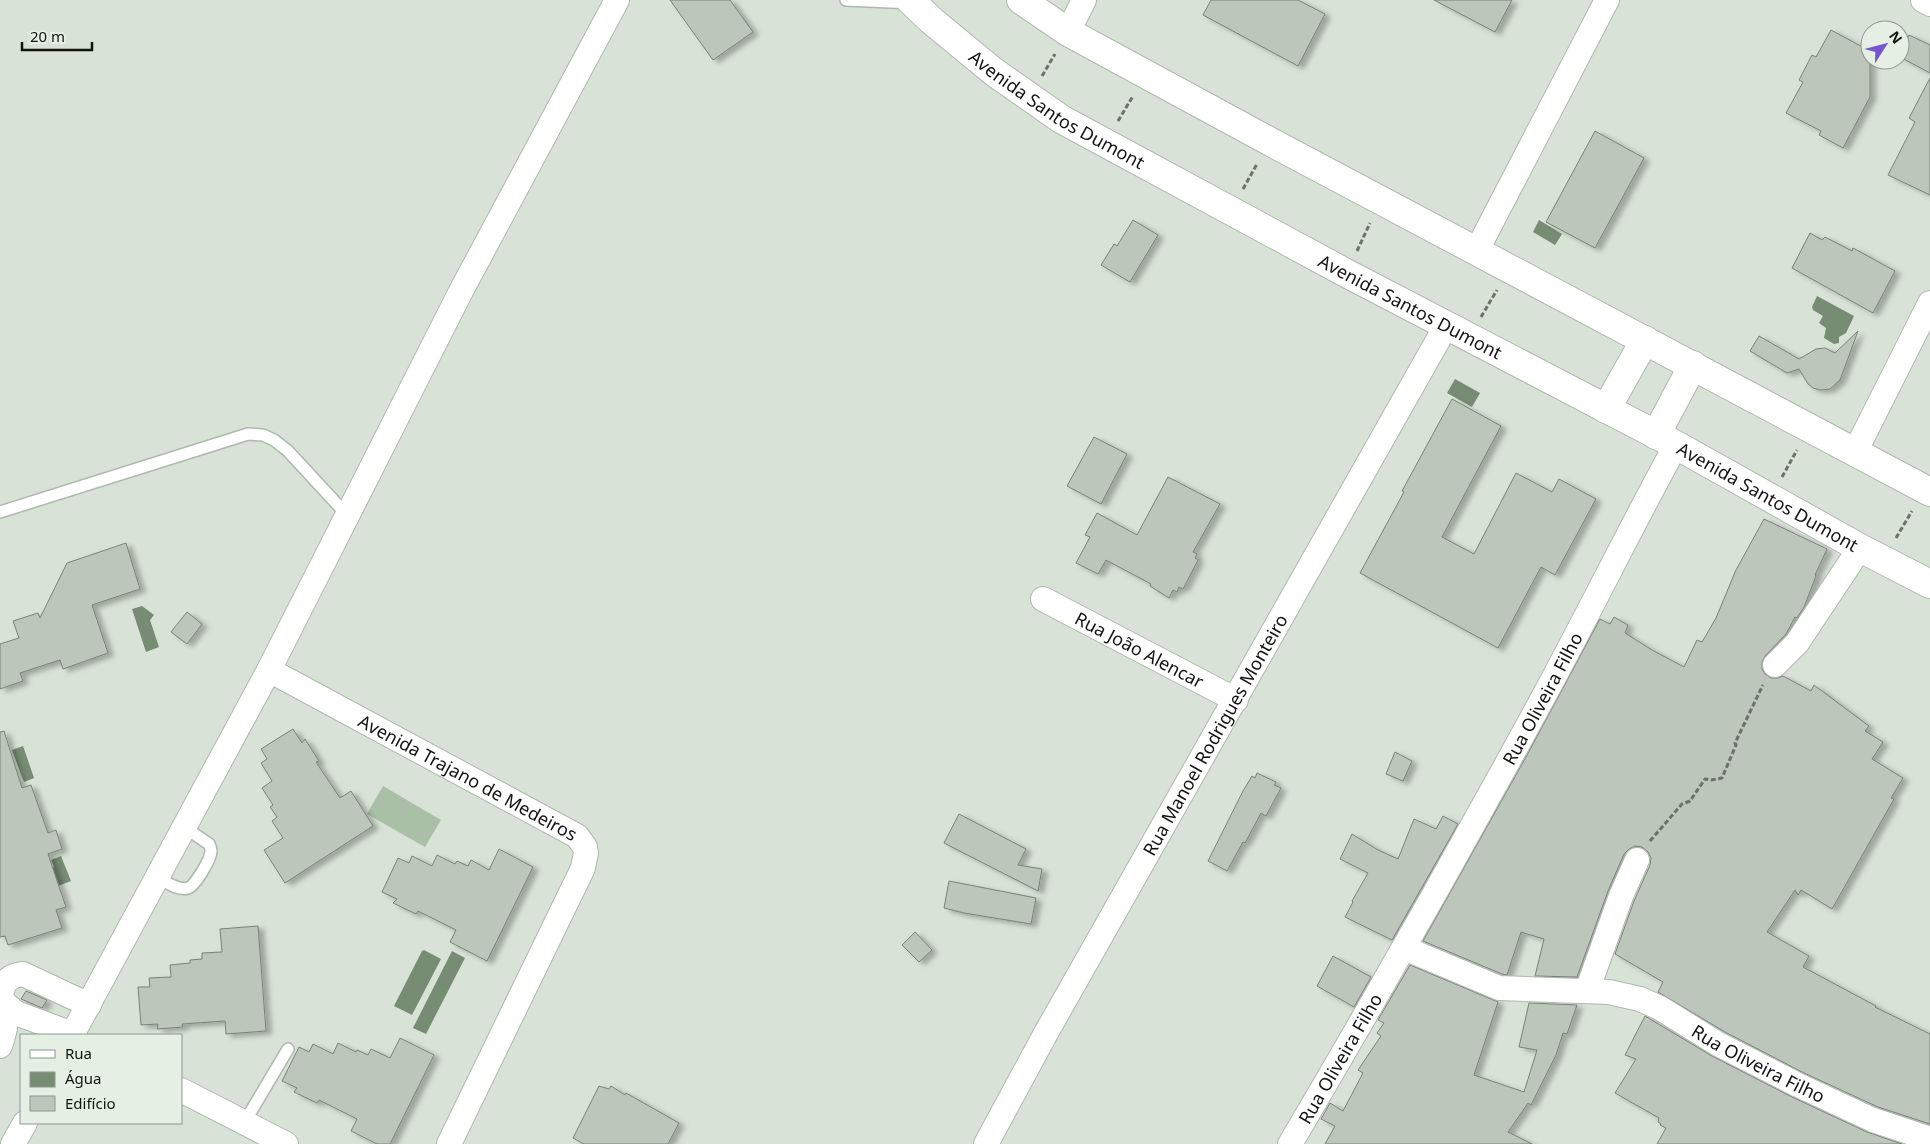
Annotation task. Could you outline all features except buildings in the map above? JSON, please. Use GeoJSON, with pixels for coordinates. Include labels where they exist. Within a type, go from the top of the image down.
{"type":"FeatureCollection","features":[{"type":"Feature","properties":{"kind":"main road"},"geometry":{"type":"LineString","coordinates":[[1021,0],[1068,32],[1269,141],[1927,490]]}},
{"type":"Feature","properties":{"kind":"main road","name":"Avenida Santos Dumont"},"geometry":{"type":"LineString","coordinates":[[911,1],[932,21],[994,72],[1061,119],[1346,273],[1666,440],[1871,554],[1930,584]]}},
{"type":"Feature","properties":{"kind":"main road"},"geometry":{"type":"LineString","coordinates":[[1606,409],[1645,340]]}},
{"type":"Feature","properties":{"kind":"main road"},"geometry":{"type":"LineString","coordinates":[[1666,440],[1693,365]]}},
{"type":"Feature","properties":{"kind":"street"},"geometry":{"type":"LineString","coordinates":[[74,1034],[269,670],[461,291],[618,0]]}},
{"type":"Feature","properties":{"kind":"street"},"geometry":{"type":"LineString","coordinates":[[1068,32],[1084,0]]}},
{"type":"Feature","properties":{"kind":"street"},"geometry":{"type":"LineString","coordinates":[[1477,250],[1608,0]]}},
{"type":"Feature","properties":{"kind":"street"},"geometry":{"type":"LineString","coordinates":[[1923,0],[1930,4]]}},
{"type":"Feature","properties":{"kind":"street"},"geometry":{"type":"LineString","coordinates":[[1855,452],[1930,303]]}},
{"type":"Feature","properties":{"kind":"street","name":"Rua Manoel Rodrigues Monteiro"},"geometry":{"type":"LineString","coordinates":[[986,1144],[1046,1033],[1236,700],[1458,332]]}},
{"type":"Feature","properties":{"kind":"street","name":"Rua Oliveira Filho"},"geometry":{"type":"LineString","coordinates":[[1290,1144],[1404,948],[1546,692],[1625,540],[1666,440]]}},
{"type":"Feature","properties":{"kind":"street"},"geometry":{"type":"LineString","coordinates":[[1775,665],[1797,642],[1871,554]]}},
{"type":"Feature","properties":{"kind":"street","name":"Rua João Alencar"},"geometry":{"type":"LineString","coordinates":[[1043,599],[1236,700]]}},
{"type":"Feature","properties":{"kind":"street","name":"Avenida Trajano de Medeiros"},"geometry":{"type":"LineString","coordinates":[[269,670],[511,799],[577,836],[585,847],[586,853],[583,868],[449,1144]]}},
{"type":"Feature","properties":{"kind":"street"},"geometry":{"type":"LineString","coordinates":[[1587,991],[1618,904],[1637,860]]}},
{"type":"Feature","properties":{"kind":"street","name":"Rua Oliveira Filho"},"geometry":{"type":"LineString","coordinates":[[1404,948],[1500,988],[1609,992],[1640,998],[1660,1008],[1718,1044],[1798,1085],[1873,1120],[1930,1139]]}},
{"type":"Feature","properties":{"kind":"street"},"geometry":{"type":"LineString","coordinates":[[0,1046],[6,1028],[6,1016],[1,998],[1,990],[7,979],[7,974],[23,974],[88,1005]]}},
{"type":"Feature","properties":{"kind":"street"},"geometry":{"type":"LineString","coordinates":[[1,998],[16,1013],[70,1034]]}},
{"type":"Feature","properties":{"kind":"street"},"geometry":{"type":"LineString","coordinates":[[0,1046],[28,1018]]}},
{"type":"Feature","properties":{"kind":"street"},"geometry":{"type":"LineString","coordinates":[[182,1091],[286,1144]]}},
{"type":"Feature","properties":{"kind":"street"},"geometry":{"type":"LineString","coordinates":[[13,1144],[24,1124]]}},
{"type":"Feature","properties":{"kind":"lane"},"geometry":{"type":"LineString","coordinates":[[846,0],[911,1]]}},
{"type":"Feature","properties":{"kind":"lane"},"geometry":{"type":"LineString","coordinates":[[0,512],[248,434],[263,434],[288,451],[348,516]]}},
{"type":"Feature","properties":{"kind":"lane"},"geometry":{"type":"LineString","coordinates":[[157,878],[186,889],[197,880],[211,853],[210,848],[209,844],[184,827]]}},
{"type":"Feature","properties":{"kind":"lane"},"geometry":{"type":"LineString","coordinates":[[244,1123],[288,1049]]}},
{"type":"Feature","properties":{"kind":"path"},"geometry":{"type":"LineString","coordinates":[[1030,96],[1068,32]]}},
{"type":"Feature","properties":{"kind":"path"},"geometry":{"type":"LineString","coordinates":[[1105,143],[1146,74]]}},
{"type":"Feature","properties":{"kind":"path"},"geometry":{"type":"LineString","coordinates":[[1230,211],[1269,141]]}},
{"type":"Feature","properties":{"kind":"path"},"geometry":{"type":"LineString","coordinates":[[1346,273],[1382,200]]}},
{"type":"Feature","properties":{"kind":"path"},"geometry":{"type":"LineString","coordinates":[[1458,332],[1510,268]]}},
{"type":"Feature","properties":{"kind":"path"},"geometry":{"type":"LineString","coordinates":[[1770,498],[1809,427]]}},
{"type":"Feature","properties":{"kind":"path"},"geometry":{"type":"LineString","coordinates":[[1871,554],[1927,490]]}},
{"type":"Feature","properties":{"kind":"path"},"geometry":{"type":"LineString","coordinates":[[1637,860],[1682,804],[1690,801],[1705,779],[1722,778],[1736,745],[1735,743],[1757,696],[1775,665]]}},
{"type":"Feature","properties":{"kind":"shaded area"},"geometry":{"type":"Polygon","coordinates":[[[383,786],[441,820],[425,847],[367,814],[383,786]]]}},
{"type":"Feature","properties":{"kind":"water"},"geometry":{"type":"Polygon","coordinates":[[[1539,220],[1562,234],[1555,245],[1533,232],[1539,220]]]}},
{"type":"Feature","properties":{"kind":"water"},"geometry":{"type":"Polygon","coordinates":[[[1817,296],[1854,316],[1846,333],[1839,337],[1839,343],[1834,344],[1824,338],[1826,328],[1819,323],[1823,316],[1813,310],[1812,307],[1817,296]]]}},
{"type":"Feature","properties":{"kind":"water"},"geometry":{"type":"Polygon","coordinates":[[[1455,379],[1480,393],[1472,407],[1447,393],[1455,379]]]}},
{"type":"Feature","properties":{"kind":"water"},"geometry":{"type":"Polygon","coordinates":[[[142,606],[154,615],[150,620],[159,647],[146,652],[132,609],[142,606]]]}},
{"type":"Feature","properties":{"kind":"water"},"geometry":{"type":"Polygon","coordinates":[[[23,746],[34,778],[24,782],[12,750],[23,746]]]}},
{"type":"Feature","properties":{"kind":"water"},"geometry":{"type":"Polygon","coordinates":[[[61,856],[71,881],[58,886],[44,871],[54,867],[51,860],[61,856]]]}},
{"type":"Feature","properties":{"kind":"water"},"geometry":{"type":"Polygon","coordinates":[[[424,950],[441,959],[412,1015],[394,1006],[424,950]]]}},
{"type":"Feature","properties":{"kind":"water"},"geometry":{"type":"Polygon","coordinates":[[[452,951],[465,958],[426,1034],[413,1028],[452,951]]]}}]}
